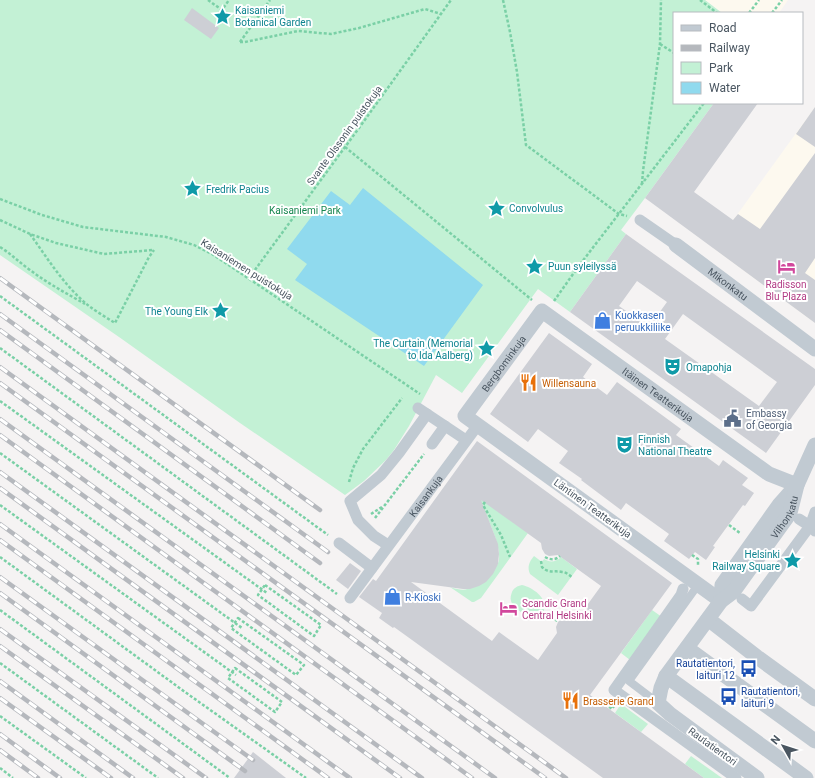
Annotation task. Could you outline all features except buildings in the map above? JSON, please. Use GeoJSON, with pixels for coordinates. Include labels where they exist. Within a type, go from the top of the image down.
{"type":"FeatureCollection","features":[{"type":"Feature","properties":{"kind":"street","name":"Mikonkatu"},"geometry":{"type":"LineString","coordinates":[[640,220],[676,245],[815,349]]}},
{"type":"Feature","properties":{"kind":"street","name":"Bergbominkuja"},"geometry":{"type":"LineString","coordinates":[[465,416],[547,307]]}},
{"type":"Feature","properties":{"kind":"street","name":"Itäinen Teatterikuja"},"geometry":{"type":"LineString","coordinates":[[547,307],[769,474],[797,485]]}},
{"type":"Feature","properties":{"kind":"street"},"geometry":{"type":"LineString","coordinates":[[388,546],[374,536],[358,520],[350,501],[381,475],[399,453],[423,411],[466,440]]}},
{"type":"Feature","properties":{"kind":"street","name":"Läntinen Teatterikuja"},"geometry":{"type":"LineString","coordinates":[[465,416],[721,601]]}},
{"type":"Feature","properties":{"kind":"street","name":"Kaisankuja"},"geometry":{"type":"LineString","coordinates":[[346,598],[372,568],[478,425]]}},
{"type":"Feature","properties":{"kind":"street"},"geometry":{"type":"LineString","coordinates":[[432,444],[445,426]]}},
{"type":"Feature","properties":{"kind":"street","name":"Vilhonkatu"},"geometry":{"type":"LineString","coordinates":[[658,702],[661,688],[666,676],[721,601],[733,592],[790,513],[797,485],[815,444]]}},
{"type":"Feature","properties":{"kind":"street"},"geometry":{"type":"LineString","coordinates":[[742,599],[751,606],[812,528],[815,512]]}},
{"type":"Feature","properties":{"kind":"street"},"geometry":{"type":"LineString","coordinates":[[799,519],[812,528]]}},
{"type":"Feature","properties":{"kind":"street"},"geometry":{"type":"LineString","coordinates":[[339,543],[356,562],[372,568]]}},
{"type":"Feature","properties":{"kind":"street"},"geometry":{"type":"LineString","coordinates":[[683,589],[681,595],[625,670],[614,690],[672,736],[736,778]]}},
{"type":"Feature","properties":{"kind":"street"},"geometry":{"type":"LineString","coordinates":[[708,619],[815,699]]}},
{"type":"Feature","properties":{"kind":"street"},"geometry":{"type":"LineString","coordinates":[[686,648],[815,741]]}},
{"type":"Feature","properties":{"kind":"street"},"geometry":{"type":"LineString","coordinates":[[666,676],[806,778]]}},
{"type":"Feature","properties":{"kind":"street","name":"Rautatientori"},"geometry":{"type":"LineString","coordinates":[[658,702],[670,714],[757,778]]}},
{"type":"Feature","properties":{"kind":"lane"},"geometry":{"type":"LineString","coordinates":[[658,702],[629,681],[698,585]]}},
{"type":"Feature","properties":{"kind":"path"},"geometry":{"type":"LineString","coordinates":[[208,0],[222,10],[229,0]]}},
{"type":"Feature","properties":{"kind":"path"},"geometry":{"type":"LineString","coordinates":[[270,0],[240,42],[298,31],[331,34],[359,28],[425,9],[441,14]]}},
{"type":"Feature","properties":{"kind":"path","name":"Svante Olssonin puistokuja"},"geometry":{"type":"LineString","coordinates":[[249,278],[451,0]]}},
{"type":"Feature","properties":{"kind":"path"},"geometry":{"type":"LineString","coordinates":[[503,0],[517,72],[526,145],[619,214]]}},
{"type":"Feature","properties":{"kind":"path"},"geometry":{"type":"LineString","coordinates":[[642,184],[660,44],[661,0]]}},
{"type":"Feature","properties":{"kind":"path"},"geometry":{"type":"LineString","coordinates":[[700,0],[716,12]]}},
{"type":"Feature","properties":{"kind":"path"},"geometry":{"type":"LineString","coordinates":[[750,12],[759,0]]}},
{"type":"Feature","properties":{"kind":"path"},"geometry":{"type":"LineString","coordinates":[[773,12],[782,0]]}},
{"type":"Feature","properties":{"kind":"path"},"geometry":{"type":"LineString","coordinates":[[660,44],[673,52]]}},
{"type":"Feature","properties":{"kind":"path"},"geometry":{"type":"LineString","coordinates":[[547,307],[703,104]]}},
{"type":"Feature","properties":{"kind":"path"},"geometry":{"type":"LineString","coordinates":[[345,147],[531,298]]}},
{"type":"Feature","properties":{"kind":"path","name":"Kaisaniemen puistokuja"},"geometry":{"type":"LineString","coordinates":[[0,199],[42,215],[83,228],[166,237],[194,245],[212,254],[249,278],[417,392]]}},
{"type":"Feature","properties":{"kind":"path"},"geometry":{"type":"LineString","coordinates":[[0,220],[30,234],[56,243],[104,254],[154,250],[115,323],[34,273],[0,247]]}},
{"type":"Feature","properties":{"kind":"path"},"geometry":{"type":"LineString","coordinates":[[30,234],[57,271],[89,306]]}},
{"type":"Feature","properties":{"kind":"path"},"geometry":{"type":"LineString","coordinates":[[0,296],[339,543]]}},
{"type":"Feature","properties":{"kind":"path"},"geometry":{"type":"LineString","coordinates":[[0,348],[346,598]]}},
{"type":"Feature","properties":{"kind":"path"},"geometry":{"type":"LineString","coordinates":[[350,501],[348,484],[353,468],[367,444],[402,398]]}},
{"type":"Feature","properties":{"kind":"path"},"geometry":{"type":"LineString","coordinates":[[0,401],[267,593]]}},
{"type":"Feature","properties":{"kind":"path"},"geometry":{"type":"LineString","coordinates":[[374,520],[432,444]]}},
{"type":"Feature","properties":{"kind":"path"},"geometry":{"type":"LineString","coordinates":[[0,453],[242,628]]}},
{"type":"Feature","properties":{"kind":"path"},"geometry":{"type":"LineString","coordinates":[[485,502],[483,505],[501,535],[510,557]]}},
{"type":"Feature","properties":{"kind":"path"},"geometry":{"type":"LineString","coordinates":[[0,505],[236,676]]}},
{"type":"Feature","properties":{"kind":"path"},"geometry":{"type":"LineString","coordinates":[[367,516],[385,505]]}},
{"type":"Feature","properties":{"kind":"path"},"geometry":{"type":"LineString","coordinates":[[729,525],[738,532]]}},
{"type":"Feature","properties":{"kind":"path"},"geometry":{"type":"LineString","coordinates":[[692,555],[698,559]]}},
{"type":"Feature","properties":{"kind":"path"},"geometry":{"type":"LineString","coordinates":[[545,557],[553,560],[560,556]]}},
{"type":"Feature","properties":{"kind":"path"},"geometry":{"type":"LineString","coordinates":[[0,557],[179,688],[306,778]]}},
{"type":"Feature","properties":{"kind":"path"},"geometry":{"type":"LineString","coordinates":[[541,561],[542,567],[548,571],[563,572],[572,577]]}},
{"type":"Feature","properties":{"kind":"path"},"geometry":{"type":"LineString","coordinates":[[265,585],[321,625],[314,636],[258,595],[262,590],[265,585]]}},
{"type":"Feature","properties":{"kind":"path"},"geometry":{"type":"LineString","coordinates":[[0,610],[230,778]]}},
{"type":"Feature","properties":{"kind":"path"},"geometry":{"type":"LineString","coordinates":[[238,618],[304,665],[296,675],[231,628],[235,622],[238,618]]}},
{"type":"Feature","properties":{"kind":"path"},"geometry":{"type":"LineString","coordinates":[[554,619],[558,622]]}},
{"type":"Feature","properties":{"kind":"path"},"geometry":{"type":"LineString","coordinates":[[0,663],[158,778]]}},
{"type":"Feature","properties":{"kind":"path"},"geometry":{"type":"LineString","coordinates":[[235,668],[282,702],[275,712],[228,678],[232,673],[235,668]]}},
{"type":"Feature","properties":{"kind":"path"},"geometry":{"type":"LineString","coordinates":[[599,699],[612,709]]}},
{"type":"Feature","properties":{"kind":"path"},"geometry":{"type":"LineString","coordinates":[[0,716],[86,778]]}},
{"type":"Feature","properties":{"kind":"path"},"geometry":{"type":"LineString","coordinates":[[0,768],[13,778]]}},
{"type":"Feature","properties":{"kind":"shaded area"},"geometry":{"type":"Polygon","coordinates":[[[705,0],[788,0],[780,12],[721,12],[705,0]]]}},
{"type":"Feature","properties":{"kind":"shaded area"},"geometry":{"type":"Polygon","coordinates":[[[815,107],[815,323],[713,248],[815,107]]]}},
{"type":"Feature","properties":{"kind":"green space","name":"Kaisaniemi Park"},"geometry":{"type":"Polygon","coordinates":[[[0,0],[705,0],[721,12],[673,12],[673,104],[713,104],[621,230],[626,234],[570,312],[538,289],[462,393],[436,375],[409,426],[394,450],[386,460],[364,481],[345,495],[0,255],[0,0]]]}},
{"type":"Feature","properties":{"kind":"green space"},"geometry":{"type":"Polygon","coordinates":[[[478,497],[528,533],[481,598],[472,602],[450,587],[464,590],[470,588],[494,569],[499,559],[497,541],[478,497]]]}},
{"type":"Feature","properties":{"kind":"green space"},"geometry":{"type":"Polygon","coordinates":[[[534,556],[542,562],[544,559],[553,561],[561,557],[577,569],[558,595],[530,574],[529,565],[534,556]]]}},
{"type":"Feature","properties":{"kind":"green space"},"geometry":{"type":"Polygon","coordinates":[[[522,585],[530,588],[544,601],[545,606],[542,614],[532,618],[526,616],[514,606],[511,599],[512,592],[516,587],[522,585]]]}},
{"type":"Feature","properties":{"kind":"green space"},"geometry":{"type":"Polygon","coordinates":[[[652,610],[662,617],[630,660],[621,653],[652,610]]]}},
{"type":"Feature","properties":{"kind":"green space"},"geometry":{"type":"Polygon","coordinates":[[[621,704],[648,724],[641,732],[615,713],[621,704]]]}},
{"type":"Feature","properties":{"kind":"green space"},"geometry":{"type":"Polygon","coordinates":[[[691,756],[722,778],[704,778],[685,764],[691,756]]]}},
{"type":"Feature","properties":{"kind":"water"},"geometry":{"type":"Polygon","coordinates":[[[363,188],[483,285],[424,366],[295,280],[307,264],[287,249],[331,191],[350,205],[363,188]]]}},
{"type":"Feature","properties":{"kind":"railway"},"geometry":{"type":"LineString","coordinates":[[0,278],[320,510]]}},
{"type":"Feature","properties":{"kind":"railway"},"geometry":{"type":"LineString","coordinates":[[0,314],[328,552]]}},
{"type":"Feature","properties":{"kind":"railway"},"geometry":{"type":"LineString","coordinates":[[0,330],[320,563]]}},
{"type":"Feature","properties":{"kind":"railway"},"geometry":{"type":"LineString","coordinates":[[0,367],[566,778]]}},
{"type":"Feature","properties":{"kind":"railway"},"geometry":{"type":"LineString","coordinates":[[0,383],[545,778]]}},
{"type":"Feature","properties":{"kind":"railway"},"geometry":{"type":"LineString","coordinates":[[0,419],[495,778]]}},
{"type":"Feature","properties":{"kind":"railway"},"geometry":{"type":"LineString","coordinates":[[0,435],[472,778]]}},
{"type":"Feature","properties":{"kind":"railway"},"geometry":{"type":"LineString","coordinates":[[0,472],[422,778]]}},
{"type":"Feature","properties":{"kind":"railway"},"geometry":{"type":"LineString","coordinates":[[0,488],[400,778]]}},
{"type":"Feature","properties":{"kind":"railway"},"geometry":{"type":"LineString","coordinates":[[0,524],[350,778]]}},
{"type":"Feature","properties":{"kind":"railway"},"geometry":{"type":"LineString","coordinates":[[0,540],[328,778]]}},
{"type":"Feature","properties":{"kind":"railway"},"geometry":{"type":"LineString","coordinates":[[0,577],[253,760]]}},
{"type":"Feature","properties":{"kind":"railway"},"geometry":{"type":"LineString","coordinates":[[0,593],[245,771]]}},
{"type":"Feature","properties":{"kind":"railway"},"geometry":{"type":"LineString","coordinates":[[0,629],[206,778]]}},
{"type":"Feature","properties":{"kind":"railway"},"geometry":{"type":"LineString","coordinates":[[0,646],[183,778]]}},
{"type":"Feature","properties":{"kind":"railway"},"geometry":{"type":"LineString","coordinates":[[0,681],[133,778]]}},
{"type":"Feature","properties":{"kind":"railway"},"geometry":{"type":"LineString","coordinates":[[0,698],[111,778]]}},
{"type":"Feature","properties":{"kind":"railway"},"geometry":{"type":"LineString","coordinates":[[0,734],[60,778]]}},
{"type":"Feature","properties":{"kind":"railway"},"geometry":{"type":"LineString","coordinates":[[0,750],[38,778]]}},
{"type":"Feature","properties":{"kind":"place","name":"Kaisaniemi Botanical Garden"},"geometry":{"type":"Point","coordinates":[222,16]}},
{"type":"Feature","properties":{"kind":"place","name":"Fredrik Pacius"},"geometry":{"type":"Point","coordinates":[193,189]}},
{"type":"Feature","properties":{"kind":"place","name":"Convolvulus"},"geometry":{"type":"Point","coordinates":[496,208]}},
{"type":"Feature","properties":{"kind":"place","name":"Puun syleilyssä"},"geometry":{"type":"Point","coordinates":[535,266]}},
{"type":"Feature","properties":{"kind":"place","name":"Radisson Blu Plaza"},"geometry":{"type":"Point","coordinates":[786,267]}},
{"type":"Feature","properties":{"kind":"place","name":"The Young Elk"},"geometry":{"type":"Point","coordinates":[221,311]}},
{"type":"Feature","properties":{"kind":"place","name":"Kuokkasen peruukkiliike"},"geometry":{"type":"Point","coordinates":[602,321]}},
{"type":"Feature","properties":{"kind":"place","name":"The Curtain (Memorial to Ida Aalberg)"},"geometry":{"type":"Point","coordinates":[486,349]}},
{"type":"Feature","properties":{"kind":"place","name":"Omapohja"},"geometry":{"type":"Point","coordinates":[673,367]}},
{"type":"Feature","properties":{"kind":"place","name":"Willensauna"},"geometry":{"type":"Point","coordinates":[529,383]}},
{"type":"Feature","properties":{"kind":"place","name":"Embassy of Georgia"},"geometry":{"type":"Point","coordinates":[733,419]}},
{"type":"Feature","properties":{"kind":"place","name":"Finnish National Theatre"},"geometry":{"type":"Point","coordinates":[625,445]}},
{"type":"Feature","properties":{"kind":"place","name":"Helsinki Railway Square"},"geometry":{"type":"Point","coordinates":[793,560]}},
{"type":"Feature","properties":{"kind":"place","name":"R-Kioski"},"geometry":{"type":"Point","coordinates":[392,597]}},
{"type":"Feature","properties":{"kind":"place","name":"Scandic Grand Central Helsinki"},"geometry":{"type":"Point","coordinates":[509,609]}},
{"type":"Feature","properties":{"kind":"place","name":"Rautatientori, laituri 12"},"geometry":{"type":"Point","coordinates":[748,669]}},
{"type":"Feature","properties":{"kind":"place","name":"Rautatientori, laituri 9"},"geometry":{"type":"Point","coordinates":[728,697]}},
{"type":"Feature","properties":{"kind":"place","name":"Brasserie Grand"},"geometry":{"type":"Point","coordinates":[570,701]}}]}
